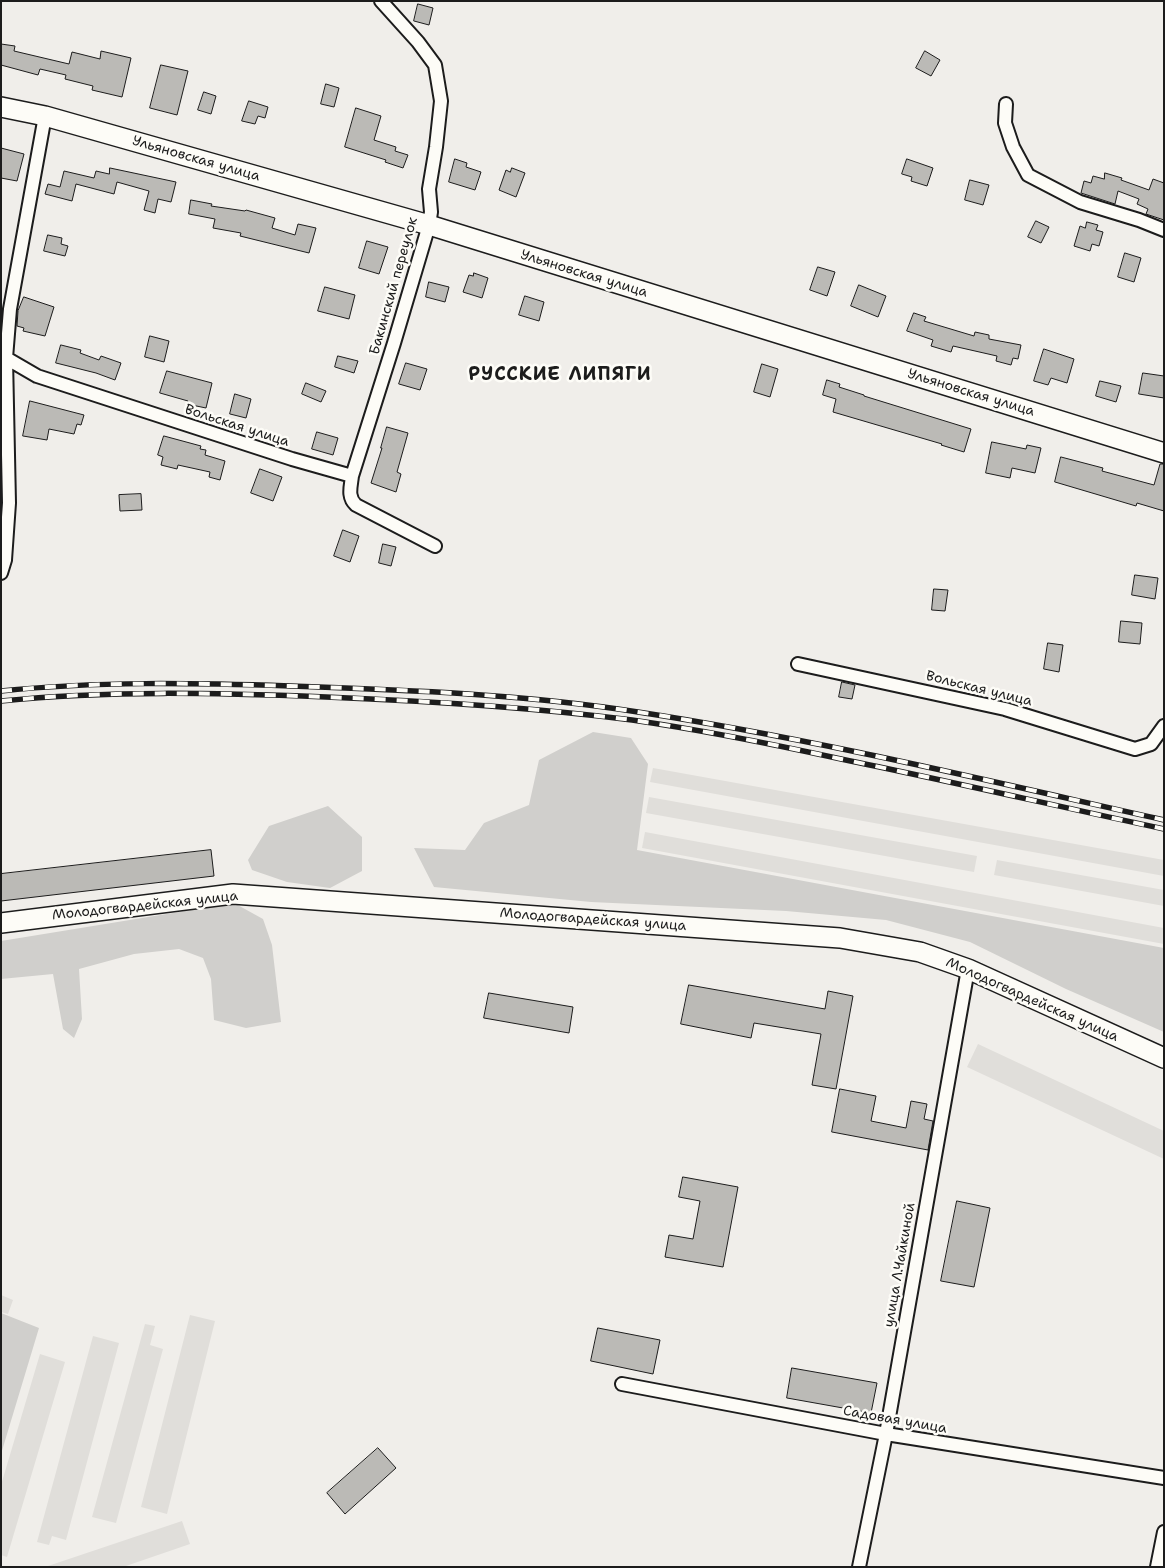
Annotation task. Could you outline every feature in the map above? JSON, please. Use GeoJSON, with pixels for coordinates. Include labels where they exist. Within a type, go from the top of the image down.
{"type":"FeatureCollection","features":[{"type":"Feature","properties":{"kind":"street","name":"Бакинский переулок"},"geometry":{"type":"LineString","coordinates":[[352,476],[429,225],[429,189],[441,101],[434,65],[418,42],[381,1]]}},
{"type":"Feature","properties":{"kind":"street"},"geometry":{"type":"LineString","coordinates":[[1006,104],[1005,123],[1013,147],[1028,175],[1080,202],[1139,220],[1164,230]]}},
{"type":"Feature","properties":{"kind":"street","name":"Ульяновская улица"},"geometry":{"type":"LineString","coordinates":[[1,107],[45,116],[429,225],[1164,453]]}},
{"type":"Feature","properties":{"kind":"street"},"geometry":{"type":"LineString","coordinates":[[1,573],[5,560],[9,503],[4,358],[10,309],[45,116]]}},
{"type":"Feature","properties":{"kind":"street","name":"Вольская улица"},"geometry":{"type":"LineString","coordinates":[[4,358],[37,376],[292,459],[352,476]]}},
{"type":"Feature","properties":{"kind":"street"},"geometry":{"type":"LineString","coordinates":[[352,476],[350,494],[351,500],[356,505],[435,546]]}},
{"type":"Feature","properties":{"kind":"street","name":"Вольская улица"},"geometry":{"type":"LineString","coordinates":[[798,664],[1005,709],[1135,749],[1151,744],[1164,726]]}},
{"type":"Feature","properties":{"kind":"street","name":"Молодогвардейская улица"},"geometry":{"type":"LineString","coordinates":[[1,923],[232,894],[840,938],[920,952],[968,969],[1164,1058]]}},
{"type":"Feature","properties":{"kind":"street","name":"улица Л.Чайкиной"},"geometry":{"type":"LineString","coordinates":[[859,1567],[886,1434],[968,969]]}},
{"type":"Feature","properties":{"kind":"street","name":"Садовая улица"},"geometry":{"type":"LineString","coordinates":[[622,1384],[886,1434],[1164,1478]]}},
{"type":"Feature","properties":{"kind":"street"},"geometry":{"type":"LineString","coordinates":[[1157,1567],[1164,1532]]}},
{"type":"Feature","properties":{"kind":"shaded area"},"geometry":{"type":"Polygon","coordinates":[[[593,732],[631,738],[648,764],[637,850],[1164,948],[1164,1032],[1066,989],[970,942],[886,920],[786,911],[591,902],[434,887],[414,848],[465,850],[484,823],[529,805],[539,760],[593,732]]]}},
{"type":"Feature","properties":{"kind":"shaded area"},"geometry":{"type":"Polygon","coordinates":[[[653,768],[1164,860],[1164,876],[650,782],[653,768]]]}},
{"type":"Feature","properties":{"kind":"shaded area"},"geometry":{"type":"Polygon","coordinates":[[[649,797],[977,856],[974,872],[646,813],[649,797]]]}},
{"type":"Feature","properties":{"kind":"shaded area"},"geometry":{"type":"Polygon","coordinates":[[[328,806],[362,837],[362,871],[330,888],[287,882],[252,870],[248,860],[269,826],[328,806]]]}},
{"type":"Feature","properties":{"kind":"shaded area"},"geometry":{"type":"Polygon","coordinates":[[[645,832],[1164,928],[1164,944],[642,848],[645,832]]]}},
{"type":"Feature","properties":{"kind":"shaded area"},"geometry":{"type":"Polygon","coordinates":[[[997,860],[1164,890],[1164,906],[994,875],[997,860]]]}},
{"type":"Feature","properties":{"kind":"shaded area"},"geometry":{"type":"Polygon","coordinates":[[[234,903],[263,919],[272,945],[281,1022],[246,1028],[214,1020],[211,979],[203,958],[179,949],[134,954],[79,969],[82,1019],[74,1038],[63,1029],[53,974],[1,979],[1,941],[234,903]]]}},
{"type":"Feature","properties":{"kind":"shaded area"},"geometry":{"type":"Polygon","coordinates":[[[978,1044],[1164,1131],[1164,1159],[967,1067],[978,1044]]]}},
{"type":"Feature","properties":{"kind":"shaded area"},"geometry":{"type":"Polygon","coordinates":[[[1,1295],[13,1300],[8,1314],[1,1312],[1,1295]]]}},
{"type":"Feature","properties":{"kind":"shaded area"},"geometry":{"type":"Polygon","coordinates":[[[1,1313],[39,1328],[1,1454],[1,1313]]]}},
{"type":"Feature","properties":{"kind":"shaded area"},"geometry":{"type":"Polygon","coordinates":[[[190,1315],[215,1321],[167,1514],[141,1507],[190,1315]]]}},
{"type":"Feature","properties":{"kind":"shaded area"},"geometry":{"type":"Polygon","coordinates":[[[145,1324],[155,1326],[150,1345],[163,1349],[116,1523],[92,1517],[145,1324]]]}},
{"type":"Feature","properties":{"kind":"shaded area"},"geometry":{"type":"Polygon","coordinates":[[[93,1336],[119,1343],[66,1540],[52,1536],[49,1545],[37,1542],[93,1336]]]}},
{"type":"Feature","properties":{"kind":"shaded area"},"geometry":{"type":"Polygon","coordinates":[[[40,1354],[65,1362],[7,1557],[1,1555],[1,1485],[40,1354]]]}},
{"type":"Feature","properties":{"kind":"shaded area"},"geometry":{"type":"Polygon","coordinates":[[[182,1521],[190,1544],[123,1567],[45,1567],[182,1521]]]}},
{"type":"Feature","properties":{"kind":"building"},"geometry":{"type":"Polygon","coordinates":[[[418,4],[433,8],[429,25],[414,21],[418,4]]]}},
{"type":"Feature","properties":{"kind":"building"},"geometry":{"type":"Polygon","coordinates":[[[1,44],[15,46],[14,51],[69,64],[72,52],[100,59],[101,51],[131,58],[122,97],[92,90],[93,86],[65,79],[66,75],[40,69],[38,75],[1,65],[1,44]]]}},
{"type":"Feature","properties":{"kind":"building"},"geometry":{"type":"Polygon","coordinates":[[[925,51],[940,60],[931,76],[916,68],[925,51]]]}},
{"type":"Feature","properties":{"kind":"building"},"geometry":{"type":"Polygon","coordinates":[[[161,65],[188,71],[177,115],[150,108],[161,65]]]}},
{"type":"Feature","properties":{"kind":"building"},"geometry":{"type":"Polygon","coordinates":[[[326,84],[339,88],[334,107],[321,104],[326,84]]]}},
{"type":"Feature","properties":{"kind":"building"},"geometry":{"type":"Polygon","coordinates":[[[204,92],[216,96],[211,114],[198,110],[204,92]]]}},
{"type":"Feature","properties":{"kind":"building"},"geometry":{"type":"Polygon","coordinates":[[[249,101],[268,107],[265,118],[258,116],[255,124],[242,121],[249,101]]]}},
{"type":"Feature","properties":{"kind":"building"},"geometry":{"type":"Polygon","coordinates":[[[356,108],[381,116],[374,140],[396,147],[395,151],[408,155],[403,168],[385,162],[386,160],[345,147],[356,108]]]}},
{"type":"Feature","properties":{"kind":"building"},"geometry":{"type":"Polygon","coordinates":[[[1,148],[24,154],[17,181],[1,178],[1,148]]]}},
{"type":"Feature","properties":{"kind":"building"},"geometry":{"type":"Polygon","coordinates":[[[455,159],[467,163],[466,167],[481,172],[475,190],[449,182],[455,159]]]}},
{"type":"Feature","properties":{"kind":"building"},"geometry":{"type":"Polygon","coordinates":[[[907,159],[933,168],[927,186],[911,181],[912,177],[902,174],[907,159]]]}},
{"type":"Feature","properties":{"kind":"building"},"geometry":{"type":"Polygon","coordinates":[[[110,168],[176,182],[171,202],[158,199],[155,213],[144,210],[149,191],[117,182],[114,194],[76,184],[72,201],[45,194],[48,184],[60,187],[64,171],[94,178],[96,171],[109,174],[110,168]]]}},
{"type":"Feature","properties":{"kind":"building"},"geometry":{"type":"Polygon","coordinates":[[[512,168],[525,173],[516,197],[499,190],[506,170],[510,172],[512,168]]]}},
{"type":"Feature","properties":{"kind":"building"},"geometry":{"type":"Polygon","coordinates":[[[1105,173],[1149,190],[1153,179],[1164,183],[1164,220],[1146,214],[1148,209],[1137,204],[1139,199],[1118,191],[1115,204],[1081,193],[1084,181],[1091,183],[1093,176],[1104,179],[1105,173]]]}},
{"type":"Feature","properties":{"kind":"building"},"geometry":{"type":"Polygon","coordinates":[[[970,180],[989,185],[983,205],[965,200],[970,180]]]}},
{"type":"Feature","properties":{"kind":"building"},"geometry":{"type":"Polygon","coordinates":[[[191,200],[212,204],[211,206],[246,210],[275,218],[272,228],[295,235],[298,224],[316,228],[309,253],[240,236],[241,233],[213,228],[215,219],[189,214],[191,200]]]}},
{"type":"Feature","properties":{"kind":"building"},"geometry":{"type":"Polygon","coordinates":[[[1036,221],[1049,227],[1041,243],[1028,237],[1036,221]]]}},
{"type":"Feature","properties":{"kind":"building"},"geometry":{"type":"Polygon","coordinates":[[[1087,222],[1098,225],[1096,230],[1103,232],[1099,246],[1092,244],[1090,251],[1074,246],[1080,226],[1085,228],[1087,222]]]}},
{"type":"Feature","properties":{"kind":"building"},"geometry":{"type":"Polygon","coordinates":[[[48,235],[62,238],[61,244],[68,246],[65,256],[44,251],[48,235]]]}},
{"type":"Feature","properties":{"kind":"building"},"geometry":{"type":"Polygon","coordinates":[[[367,241],[388,247],[379,274],[359,268],[367,241]]]}},
{"type":"Feature","properties":{"kind":"building"},"geometry":{"type":"Polygon","coordinates":[[[1125,253],[1141,258],[1134,282],[1118,277],[1125,253]]]}},
{"type":"Feature","properties":{"kind":"building"},"geometry":{"type":"Polygon","coordinates":[[[818,267],[835,272],[827,296],[810,290],[818,267]]]}},
{"type":"Feature","properties":{"kind":"building"},"geometry":{"type":"Polygon","coordinates":[[[474,273],[488,278],[482,298],[463,292],[469,275],[473,276],[474,273]]]}},
{"type":"Feature","properties":{"kind":"building"},"geometry":{"type":"Polygon","coordinates":[[[429,282],[449,287],[445,302],[426,297],[429,282]]]}},
{"type":"Feature","properties":{"kind":"building"},"geometry":{"type":"Polygon","coordinates":[[[859,285],[886,296],[878,317],[851,306],[859,285]]]}},
{"type":"Feature","properties":{"kind":"building"},"geometry":{"type":"Polygon","coordinates":[[[325,287],[355,295],[349,319],[318,311],[325,287]]]}},
{"type":"Feature","properties":{"kind":"building"},"geometry":{"type":"Polygon","coordinates":[[[525,296],[544,302],[539,321],[519,315],[525,296]]]}},
{"type":"Feature","properties":{"kind":"building"},"geometry":{"type":"Polygon","coordinates":[[[24,297],[54,307],[45,336],[23,331],[24,328],[17,326],[18,311],[24,297]]]}},
{"type":"Feature","properties":{"kind":"building"},"geometry":{"type":"Polygon","coordinates":[[[914,313],[926,317],[924,321],[974,336],[975,332],[989,335],[989,339],[1021,345],[1018,359],[1013,358],[1011,365],[996,361],[997,356],[953,346],[951,352],[931,346],[933,340],[907,331],[914,313]]]}},
{"type":"Feature","properties":{"kind":"building"},"geometry":{"type":"Polygon","coordinates":[[[150,336],[169,341],[164,362],[145,357],[150,336]]]}},
{"type":"Feature","properties":{"kind":"building"},"geometry":{"type":"Polygon","coordinates":[[[61,345],[81,350],[80,353],[99,360],[101,356],[121,363],[115,380],[56,363],[61,345]]]}},
{"type":"Feature","properties":{"kind":"building"},"geometry":{"type":"Polygon","coordinates":[[[1044,349],[1074,359],[1067,383],[1051,378],[1048,385],[1034,381],[1044,349]]]}},
{"type":"Feature","properties":{"kind":"building"},"geometry":{"type":"Polygon","coordinates":[[[338,356],[358,361],[354,373],[335,367],[338,356]]]}},
{"type":"Feature","properties":{"kind":"building"},"geometry":{"type":"Polygon","coordinates":[[[406,363],[427,369],[420,390],[399,384],[406,363]]]}},
{"type":"Feature","properties":{"kind":"building"},"geometry":{"type":"Polygon","coordinates":[[[762,364],[778,369],[770,397],[754,392],[762,364]]]}},
{"type":"Feature","properties":{"kind":"building"},"geometry":{"type":"Polygon","coordinates":[[[167,371],[212,383],[206,408],[187,404],[188,401],[160,393],[167,371]]]}},
{"type":"Feature","properties":{"kind":"building"},"geometry":{"type":"Polygon","coordinates":[[[1143,373],[1164,376],[1164,398],[1139,394],[1143,373]]]}},
{"type":"Feature","properties":{"kind":"building"},"geometry":{"type":"Polygon","coordinates":[[[827,380],[840,384],[839,387],[864,396],[971,429],[964,452],[833,412],[836,399],[823,395],[827,380]]]}},
{"type":"Feature","properties":{"kind":"building"},"geometry":{"type":"Polygon","coordinates":[[[1100,381],[1121,386],[1116,402],[1096,396],[1100,381]]]}},
{"type":"Feature","properties":{"kind":"building"},"geometry":{"type":"Polygon","coordinates":[[[306,383],[326,391],[321,402],[302,394],[306,383]]]}},
{"type":"Feature","properties":{"kind":"building"},"geometry":{"type":"Polygon","coordinates":[[[235,394],[251,399],[246,418],[230,414],[235,394]]]}},
{"type":"Feature","properties":{"kind":"building"},"geometry":{"type":"Polygon","coordinates":[[[30,401],[84,415],[81,425],[77,424],[74,434],[49,429],[47,440],[23,436],[30,401]]]}},
{"type":"Feature","properties":{"kind":"building"},"geometry":{"type":"Polygon","coordinates":[[[387,427],[408,433],[397,472],[401,474],[396,492],[371,483],[387,427]]]}},
{"type":"Feature","properties":{"kind":"building"},"geometry":{"type":"Polygon","coordinates":[[[317,432],[338,438],[333,455],[312,449],[317,432]]]}},
{"type":"Feature","properties":{"kind":"building"},"geometry":{"type":"Polygon","coordinates":[[[164,436],[201,446],[200,449],[206,450],[205,455],[225,461],[220,480],[209,477],[210,472],[178,465],[177,469],[161,465],[163,457],[158,455],[164,436]]]}},
{"type":"Feature","properties":{"kind":"building"},"geometry":{"type":"Polygon","coordinates":[[[992,442],[1026,449],[1027,445],[1041,448],[1035,473],[1012,468],[1010,478],[986,473],[992,442]]]}},
{"type":"Feature","properties":{"kind":"building"},"geometry":{"type":"Polygon","coordinates":[[[1061,457],[1103,468],[1102,471],[1154,485],[1160,464],[1164,464],[1164,511],[1137,503],[1136,506],[1055,482],[1061,457]]]}},
{"type":"Feature","properties":{"kind":"building"},"geometry":{"type":"Polygon","coordinates":[[[260,469],[282,477],[273,501],[251,493],[260,469]]]}},
{"type":"Feature","properties":{"kind":"building"},"geometry":{"type":"Polygon","coordinates":[[[141,494],[142,510],[120,511],[119,495],[141,494]]]}},
{"type":"Feature","properties":{"kind":"building"},"geometry":{"type":"Polygon","coordinates":[[[343,530],[359,536],[350,562],[334,556],[343,530]]]}},
{"type":"Feature","properties":{"kind":"building"},"geometry":{"type":"Polygon","coordinates":[[[383,544],[396,547],[391,566],[379,563],[383,544]]]}},
{"type":"Feature","properties":{"kind":"building"},"geometry":{"type":"Polygon","coordinates":[[[1135,575],[1158,578],[1155,599],[1132,595],[1135,575]]]}},
{"type":"Feature","properties":{"kind":"building"},"geometry":{"type":"Polygon","coordinates":[[[934,589],[948,590],[945,611],[932,610],[934,589]]]}},
{"type":"Feature","properties":{"kind":"building"},"geometry":{"type":"Polygon","coordinates":[[[1121,621],[1142,623],[1140,644],[1119,642],[1121,621]]]}},
{"type":"Feature","properties":{"kind":"building"},"geometry":{"type":"Polygon","coordinates":[[[1048,643],[1063,645],[1059,672],[1044,669],[1048,643]]]}},
{"type":"Feature","properties":{"kind":"building"},"geometry":{"type":"Polygon","coordinates":[[[842,682],[855,685],[852,699],[839,697],[842,682]]]}},
{"type":"Feature","properties":{"kind":"building"},"geometry":{"type":"Polygon","coordinates":[[[211,850],[214,876],[1,901],[1,874],[211,850]]]}},
{"type":"Feature","properties":{"kind":"building"},"geometry":{"type":"Polygon","coordinates":[[[689,985],[825,1009],[828,991],[853,996],[836,1089],[812,1085],[821,1034],[754,1023],[751,1038],[681,1024],[689,985]]]}},
{"type":"Feature","properties":{"kind":"building"},"geometry":{"type":"Polygon","coordinates":[[[489,993],[573,1007],[569,1033],[484,1018],[489,993]]]}},
{"type":"Feature","properties":{"kind":"building"},"geometry":{"type":"Polygon","coordinates":[[[840,1089],[876,1096],[871,1121],[906,1128],[911,1101],[927,1104],[924,1119],[933,1121],[928,1150],[832,1132],[840,1089]]]}},
{"type":"Feature","properties":{"kind":"building"},"geometry":{"type":"Polygon","coordinates":[[[683,1177],[738,1187],[723,1267],[665,1257],[669,1235],[693,1239],[700,1201],[679,1197],[683,1177]]]}},
{"type":"Feature","properties":{"kind":"building"},"geometry":{"type":"Polygon","coordinates":[[[957,1201],[990,1208],[974,1287],[941,1281],[957,1201]]]}},
{"type":"Feature","properties":{"kind":"building"},"geometry":{"type":"Polygon","coordinates":[[[598,1328],[660,1340],[653,1374],[591,1361],[598,1328]]]}},
{"type":"Feature","properties":{"kind":"building"},"geometry":{"type":"Polygon","coordinates":[[[792,1368],[877,1383],[871,1413],[787,1398],[792,1368]]]}},
{"type":"Feature","properties":{"kind":"building"},"geometry":{"type":"Polygon","coordinates":[[[378,1448],[396,1468],[345,1514],[327,1493],[378,1448]]]}},
{"type":"Feature","properties":{"kind":"railway"},"geometry":{"type":"LineString","coordinates":[[1,691],[109,684],[218,684],[421,691],[551,701],[638,712],[770,735],[1164,820]]}},
{"type":"Feature","properties":{"kind":"railway"},"geometry":{"type":"LineString","coordinates":[[1,701],[82,695],[245,694],[441,703],[594,715],[658,724],[763,743],[1164,829]]}},
{"type":"Feature","properties":{"kind":"district","name":"РУССКИЕ ЛИПЯГИ"},"geometry":{"type":"Point","coordinates":[560,375]}}]}
